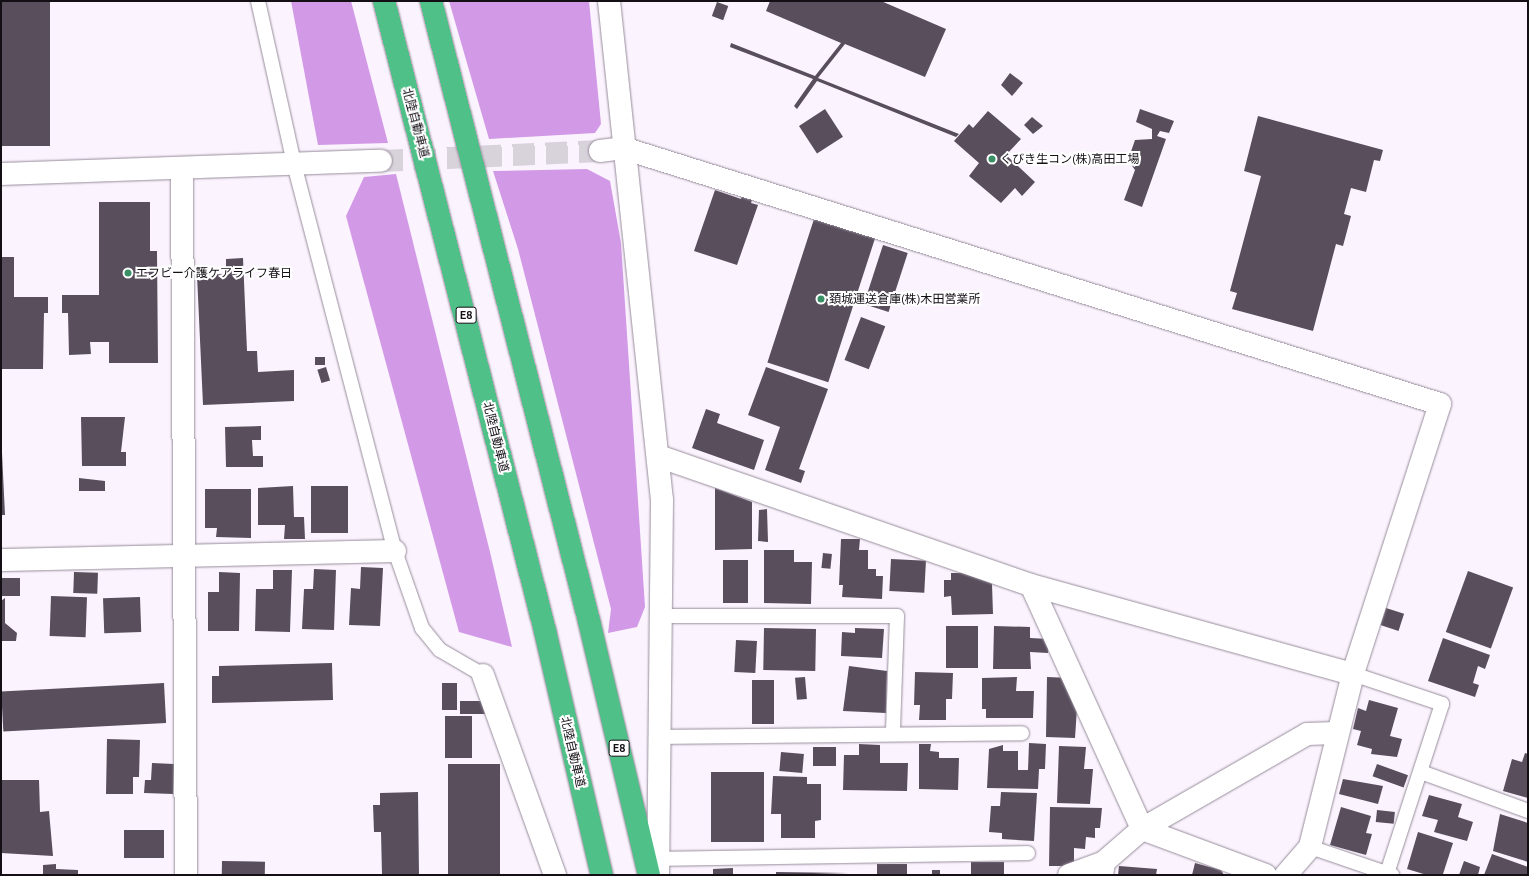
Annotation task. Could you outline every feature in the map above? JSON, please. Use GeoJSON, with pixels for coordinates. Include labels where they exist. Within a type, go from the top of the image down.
{"type":"FeatureCollection","features":[{"type":"Feature","properties":{"kind":"highway","name":"北陸自動車道"},"geometry":{"type":"LineString","coordinates":[[384,1],[545,631],[602,875]]}},
{"type":"Feature","properties":{"kind":"highway","name":"E8"},"geometry":{"type":"LineString","coordinates":[[431,1],[589,621],[655,870]]}},
{"type":"Feature","properties":{"kind":"street"},"geometry":{"type":"LineString","coordinates":[[609,1],[623,148],[658,456],[663,616],[661,737],[655,870]]}},
{"type":"Feature","properties":{"kind":"street"},"geometry":{"type":"LineString","coordinates":[[600,151],[623,148],[1440,404],[1353,674],[1336,733],[1310,847],[1286,875]]}},
{"type":"Feature","properties":{"kind":"street"},"geometry":{"type":"LineString","coordinates":[[1,174],[381,161]]}},
{"type":"Feature","properties":{"kind":"street"},"geometry":{"type":"LineString","coordinates":[[182,168],[186,554],[186,875]]}},
{"type":"Feature","properties":{"kind":"street"},"geometry":{"type":"LineString","coordinates":[[658,456],[1031,585],[1353,674]]}},
{"type":"Feature","properties":{"kind":"street"},"geometry":{"type":"LineString","coordinates":[[1,560],[186,554],[395,551]]}},
{"type":"Feature","properties":{"kind":"street"},"geometry":{"type":"LineString","coordinates":[[1031,585],[1142,829],[1266,875]]}},
{"type":"Feature","properties":{"kind":"street"},"geometry":{"type":"LineString","coordinates":[[483,675],[554,875]]}},
{"type":"Feature","properties":{"kind":"street"},"geometry":{"type":"LineString","coordinates":[[1069,875],[1103,868],[1142,829],[1307,734],[1336,733]]}},
{"type":"Feature","properties":{"kind":"lane"},"geometry":{"type":"LineString","coordinates":[[258,1],[294,164],[395,551],[422,628],[440,650],[483,675]]}},
{"type":"Feature","properties":{"kind":"lane"},"geometry":{"type":"LineString","coordinates":[[663,616],[897,616],[893,732]]}},
{"type":"Feature","properties":{"kind":"lane"},"geometry":{"type":"LineString","coordinates":[[1310,847],[1389,874],[1442,704],[1353,674]]}},
{"type":"Feature","properties":{"kind":"lane"},"geometry":{"type":"LineString","coordinates":[[661,737],[893,732],[1022,733]]}},
{"type":"Feature","properties":{"kind":"lane"},"geometry":{"type":"LineString","coordinates":[[1421,772],[1528,811]]}},
{"type":"Feature","properties":{"kind":"lane"},"geometry":{"type":"LineString","coordinates":[[655,870],[1028,853]]}},
{"type":"Feature","properties":{"kind":"shaded area"},"geometry":{"type":"Polygon","coordinates":[[[291,1],[351,1],[388,143],[318,145],[291,1]]]}},
{"type":"Feature","properties":{"kind":"shaded area"},"geometry":{"type":"Polygon","coordinates":[[[449,1],[589,1],[601,124],[595,133],[489,139],[449,1]]]}},
{"type":"Feature","properties":{"kind":"shaded area"},"geometry":{"type":"Polygon","coordinates":[[[587,169],[610,181],[621,243],[645,607],[637,627],[608,633],[611,609],[518,249],[493,171],[587,169]]]}},
{"type":"Feature","properties":{"kind":"shaded area"},"geometry":{"type":"Polygon","coordinates":[[[396,174],[490,552],[512,647],[459,632],[346,216],[364,177],[396,174]]]}},
{"type":"Feature","properties":{"kind":"building"},"geometry":{"type":"Polygon","coordinates":[[[1,1],[50,1],[50,146],[1,146],[1,1]]]}},
{"type":"Feature","properties":{"kind":"building"},"geometry":{"type":"Polygon","coordinates":[[[770,1],[881,1],[946,29],[925,77],[845,44],[818,78],[959,134],[956,137],[817,81],[797,109],[794,106],[813,79],[730,47],[731,43],[815,76],[841,43],[766,11],[770,1]]]}},
{"type":"Feature","properties":{"kind":"building"},"geometry":{"type":"Polygon","coordinates":[[[717,2],[728,6],[723,20],[712,16],[717,2]]]}},
{"type":"Feature","properties":{"kind":"building"},"geometry":{"type":"Polygon","coordinates":[[[1010,73],[1023,83],[1012,96],[1001,85],[1010,73]]]}},
{"type":"Feature","properties":{"kind":"building"},"geometry":{"type":"Polygon","coordinates":[[[825,109],[843,137],[817,154],[799,126],[825,109]]]}},
{"type":"Feature","properties":{"kind":"building"},"geometry":{"type":"Polygon","coordinates":[[[1140,109],[1174,121],[1169,133],[1160,131],[1157,136],[1166,139],[1142,207],[1124,200],[1135,170],[1128,160],[1135,140],[1152,139],[1152,129],[1136,122],[1140,109]]]}},
{"type":"Feature","properties":{"kind":"building","name":"くびき生コン(株)高田工場"},"geometry":{"type":"Polygon","coordinates":[[[988,111],[1021,139],[1006,155],[1035,182],[1022,196],[1015,188],[1001,203],[969,176],[979,163],[954,141],[969,124],[973,128],[988,111]]]}},
{"type":"Feature","properties":{"kind":"building"},"geometry":{"type":"Polygon","coordinates":[[[1258,116],[1383,150],[1380,161],[1374,160],[1366,192],[1351,188],[1344,214],[1351,216],[1343,246],[1336,244],[1313,331],[1232,309],[1237,293],[1230,291],[1261,176],[1244,171],[1258,116]]]}},
{"type":"Feature","properties":{"kind":"building"},"geometry":{"type":"Polygon","coordinates":[[[1032,117],[1043,126],[1033,134],[1024,125],[1032,117]]]}},
{"type":"Feature","properties":{"kind":"building"},"geometry":{"type":"Polygon","coordinates":[[[715,190],[741,199],[743,190],[754,194],[751,203],[758,205],[737,265],[694,251],[715,190]]]}},
{"type":"Feature","properties":{"kind":"building","name":"エフビー介護ケアライフ春日"},"geometry":{"type":"Polygon","coordinates":[[[99,202],[150,202],[150,251],[157,251],[158,363],[109,363],[109,342],[90,342],[91,354],[69,355],[68,313],[62,313],[62,295],[99,295],[99,202]]]}},
{"type":"Feature","properties":{"kind":"building","name":"頚城運送倉庫(株)木田営業所"},"geometry":{"type":"Polygon","coordinates":[[[815,216],[876,236],[828,382],[767,362],[815,216]]]}},
{"type":"Feature","properties":{"kind":"building"},"geometry":{"type":"Polygon","coordinates":[[[883,245],[908,253],[889,312],[864,304],[883,245]]]}},
{"type":"Feature","properties":{"kind":"building"},"geometry":{"type":"Polygon","coordinates":[[[1,257],[14,257],[14,297],[48,297],[48,313],[44,313],[43,369],[1,369],[1,257]]]}},
{"type":"Feature","properties":{"kind":"building"},"geometry":{"type":"Polygon","coordinates":[[[243,258],[247,351],[257,351],[258,372],[294,370],[294,401],[203,405],[197,275],[226,274],[226,259],[243,258]]]}},
{"type":"Feature","properties":{"kind":"building"},"geometry":{"type":"Polygon","coordinates":[[[861,317],[885,326],[869,369],[845,360],[861,317]]]}},
{"type":"Feature","properties":{"kind":"building"},"geometry":{"type":"Polygon","coordinates":[[[315,357],[325,357],[325,365],[315,365],[315,357]]]}},
{"type":"Feature","properties":{"kind":"building"},"geometry":{"type":"Polygon","coordinates":[[[326,367],[330,380],[321,383],[317,370],[326,367]]]}},
{"type":"Feature","properties":{"kind":"building"},"geometry":{"type":"Polygon","coordinates":[[[766,367],[828,389],[799,469],[805,471],[801,483],[765,470],[780,427],[748,415],[766,367]]]}},
{"type":"Feature","properties":{"kind":"building"},"geometry":{"type":"Polygon","coordinates":[[[706,409],[720,414],[717,423],[764,440],[754,470],[692,448],[706,409]]]}},
{"type":"Feature","properties":{"kind":"building"},"geometry":{"type":"Polygon","coordinates":[[[81,417],[125,417],[121,452],[126,452],[126,466],[82,466],[81,417]]]}},
{"type":"Feature","properties":{"kind":"building"},"geometry":{"type":"Polygon","coordinates":[[[261,426],[261,440],[252,440],[253,456],[263,456],[263,467],[226,467],[225,427],[261,426]]]}},
{"type":"Feature","properties":{"kind":"building"},"geometry":{"type":"Polygon","coordinates":[[[1,432],[5,515],[1,515],[1,432]]]}},
{"type":"Feature","properties":{"kind":"building"},"geometry":{"type":"Polygon","coordinates":[[[79,478],[105,481],[105,491],[79,491],[79,478]]]}},
{"type":"Feature","properties":{"kind":"building"},"geometry":{"type":"Polygon","coordinates":[[[293,486],[294,517],[304,517],[305,539],[284,539],[285,525],[258,525],[258,488],[293,486]]]}},
{"type":"Feature","properties":{"kind":"building"},"geometry":{"type":"Polygon","coordinates":[[[311,486],[348,486],[348,533],[311,533],[311,486]]]}},
{"type":"Feature","properties":{"kind":"building"},"geometry":{"type":"Polygon","coordinates":[[[715,488],[752,502],[752,549],[715,550],[715,488]]]}},
{"type":"Feature","properties":{"kind":"building"},"geometry":{"type":"Polygon","coordinates":[[[205,489],[251,489],[251,538],[216,537],[217,528],[205,528],[205,489]]]}},
{"type":"Feature","properties":{"kind":"building"},"geometry":{"type":"Polygon","coordinates":[[[767,509],[768,542],[758,541],[759,510],[767,509]]]}},
{"type":"Feature","properties":{"kind":"building"},"geometry":{"type":"Polygon","coordinates":[[[841,539],[860,539],[859,550],[868,550],[868,569],[876,569],[876,576],[883,576],[882,599],[842,597],[843,585],[839,585],[841,539]]]}},
{"type":"Feature","properties":{"kind":"building"},"geometry":{"type":"Polygon","coordinates":[[[764,550],[794,550],[794,562],[812,562],[811,604],[764,603],[764,550]]]}},
{"type":"Feature","properties":{"kind":"building"},"geometry":{"type":"Polygon","coordinates":[[[823,553],[832,554],[830,569],[821,568],[823,553]]]}},
{"type":"Feature","properties":{"kind":"building"},"geometry":{"type":"Polygon","coordinates":[[[891,559],[926,561],[924,593],[889,591],[891,559]]]}},
{"type":"Feature","properties":{"kind":"building"},"geometry":{"type":"Polygon","coordinates":[[[723,560],[748,560],[748,603],[723,603],[723,560]]]}},
{"type":"Feature","properties":{"kind":"building"},"geometry":{"type":"Polygon","coordinates":[[[361,567],[383,568],[380,626],[349,625],[351,588],[360,589],[361,567]]]}},
{"type":"Feature","properties":{"kind":"building"},"geometry":{"type":"Polygon","coordinates":[[[314,569],[336,570],[334,630],[302,629],[304,589],[313,589],[314,569]]]}},
{"type":"Feature","properties":{"kind":"building"},"geometry":{"type":"Polygon","coordinates":[[[273,570],[292,570],[290,632],[255,631],[256,589],[273,589],[273,570]]]}},
{"type":"Feature","properties":{"kind":"building"},"geometry":{"type":"Polygon","coordinates":[[[1468,571],[1513,587],[1491,648],[1446,632],[1468,571]]]}},
{"type":"Feature","properties":{"kind":"building"},"geometry":{"type":"Polygon","coordinates":[[[74,572],[98,573],[97,594],[73,593],[74,572]]]}},
{"type":"Feature","properties":{"kind":"building"},"geometry":{"type":"Polygon","coordinates":[[[219,572],[240,573],[239,631],[208,631],[208,592],[219,592],[219,572]]]}},
{"type":"Feature","properties":{"kind":"building"},"geometry":{"type":"Polygon","coordinates":[[[951,573],[976,573],[992,584],[993,614],[952,615],[951,596],[944,597],[944,580],[951,580],[951,573]]]}},
{"type":"Feature","properties":{"kind":"building"},"geometry":{"type":"Polygon","coordinates":[[[1,578],[20,578],[20,596],[1,596],[1,578]]]}},
{"type":"Feature","properties":{"kind":"building"},"geometry":{"type":"Polygon","coordinates":[[[51,596],[87,597],[86,637],[50,636],[51,596]]]}},
{"type":"Feature","properties":{"kind":"building"},"geometry":{"type":"Polygon","coordinates":[[[140,597],[141,632],[104,633],[103,598],[140,597]]]}},
{"type":"Feature","properties":{"kind":"building"},"geometry":{"type":"Polygon","coordinates":[[[5,598],[5,623],[17,633],[16,641],[1,641],[1,601],[5,598]]]}},
{"type":"Feature","properties":{"kind":"building"},"geometry":{"type":"Polygon","coordinates":[[[1386,608],[1404,614],[1399,631],[1380,625],[1386,608]]]}},
{"type":"Feature","properties":{"kind":"building"},"geometry":{"type":"Polygon","coordinates":[[[946,626],[978,626],[978,668],[946,668],[946,626]]]}},
{"type":"Feature","properties":{"kind":"building"},"geometry":{"type":"Polygon","coordinates":[[[994,626],[1030,627],[1030,638],[1049,639],[1048,653],[1030,652],[1031,669],[993,669],[994,626]]]}},
{"type":"Feature","properties":{"kind":"building"},"geometry":{"type":"Polygon","coordinates":[[[764,628],[816,629],[815,671],[763,670],[764,628]]]}},
{"type":"Feature","properties":{"kind":"building"},"geometry":{"type":"Polygon","coordinates":[[[855,628],[884,629],[882,658],[841,656],[842,632],[855,633],[855,628]]]}},
{"type":"Feature","properties":{"kind":"building"},"geometry":{"type":"Polygon","coordinates":[[[1443,638],[1490,655],[1485,669],[1478,666],[1473,683],[1479,685],[1475,697],[1428,681],[1443,638]]]}},
{"type":"Feature","properties":{"kind":"building"},"geometry":{"type":"Polygon","coordinates":[[[736,640],[757,641],[755,673],[734,672],[736,640]]]}},
{"type":"Feature","properties":{"kind":"building"},"geometry":{"type":"Polygon","coordinates":[[[332,663],[333,700],[212,703],[212,676],[219,676],[219,666],[332,663]]]}},
{"type":"Feature","properties":{"kind":"building"},"geometry":{"type":"Polygon","coordinates":[[[849,666],[887,671],[886,713],[843,711],[849,666]]]}},
{"type":"Feature","properties":{"kind":"building"},"geometry":{"type":"Polygon","coordinates":[[[915,672],[953,673],[952,699],[946,699],[946,720],[919,720],[920,705],[914,705],[915,672]]]}},
{"type":"Feature","properties":{"kind":"building"},"geometry":{"type":"Polygon","coordinates":[[[805,677],[807,699],[797,700],[795,678],[805,677]]]}},
{"type":"Feature","properties":{"kind":"building"},"geometry":{"type":"Polygon","coordinates":[[[1017,677],[1016,691],[1034,691],[1033,718],[986,718],[986,709],[982,709],[982,678],[1017,677]]]}},
{"type":"Feature","properties":{"kind":"building"},"geometry":{"type":"Polygon","coordinates":[[[1047,677],[1071,678],[1078,693],[1075,738],[1046,737],[1047,677]]]}},
{"type":"Feature","properties":{"kind":"building"},"geometry":{"type":"Polygon","coordinates":[[[752,680],[774,680],[774,724],[752,724],[752,680]]]}},
{"type":"Feature","properties":{"kind":"building"},"geometry":{"type":"Polygon","coordinates":[[[164,683],[166,723],[3,731],[1,692],[164,683]]]}},
{"type":"Feature","properties":{"kind":"building"},"geometry":{"type":"Polygon","coordinates":[[[442,683],[457,683],[457,710],[442,710],[442,683]]]}},
{"type":"Feature","properties":{"kind":"building"},"geometry":{"type":"Polygon","coordinates":[[[1369,700],[1398,708],[1390,736],[1402,739],[1397,757],[1371,754],[1372,749],[1357,745],[1361,731],[1353,729],[1358,708],[1366,711],[1369,700]]]}},
{"type":"Feature","properties":{"kind":"building"},"geometry":{"type":"Polygon","coordinates":[[[460,701],[490,701],[490,714],[460,714],[460,701]]]}},
{"type":"Feature","properties":{"kind":"building"},"geometry":{"type":"Polygon","coordinates":[[[445,716],[472,716],[472,758],[445,758],[445,716]]]}},
{"type":"Feature","properties":{"kind":"building"},"geometry":{"type":"Polygon","coordinates":[[[107,739],[140,740],[139,777],[133,777],[133,794],[106,794],[107,739]]]}},
{"type":"Feature","properties":{"kind":"building"},"geometry":{"type":"Polygon","coordinates":[[[1029,743],[1046,744],[1045,769],[1039,769],[1038,789],[987,788],[989,749],[1003,745],[1003,751],[1018,751],[1018,770],[1028,770],[1029,743]]]}},
{"type":"Feature","properties":{"kind":"building"},"geometry":{"type":"Polygon","coordinates":[[[859,744],[880,745],[880,763],[908,763],[907,791],[843,790],[844,755],[859,755],[859,744]]]}},
{"type":"Feature","properties":{"kind":"building"},"geometry":{"type":"Polygon","coordinates":[[[919,744],[931,744],[930,751],[939,752],[939,758],[959,758],[958,790],[919,789],[919,744]]]}},
{"type":"Feature","properties":{"kind":"building"},"geometry":{"type":"Polygon","coordinates":[[[1059,746],[1086,747],[1084,769],[1093,769],[1090,804],[1057,803],[1059,746]]]}},
{"type":"Feature","properties":{"kind":"building"},"geometry":{"type":"Polygon","coordinates":[[[813,747],[836,747],[836,766],[813,766],[813,747]]]}},
{"type":"Feature","properties":{"kind":"building"},"geometry":{"type":"Polygon","coordinates":[[[781,752],[804,754],[802,773],[779,771],[781,752]]]}},
{"type":"Feature","properties":{"kind":"building"},"geometry":{"type":"Polygon","coordinates":[[[1525,753],[1528,754],[1528,798],[1503,791],[1512,759],[1522,762],[1525,753]]]}},
{"type":"Feature","properties":{"kind":"building"},"geometry":{"type":"Polygon","coordinates":[[[152,763],[174,764],[173,794],[144,793],[145,780],[151,780],[152,763]]]}},
{"type":"Feature","properties":{"kind":"building"},"geometry":{"type":"Polygon","coordinates":[[[448,764],[500,764],[500,875],[448,875],[448,764]]]}},
{"type":"Feature","properties":{"kind":"building"},"geometry":{"type":"Polygon","coordinates":[[[1377,764],[1408,775],[1404,788],[1373,776],[1377,764]]]}},
{"type":"Feature","properties":{"kind":"building"},"geometry":{"type":"Polygon","coordinates":[[[711,772],[764,772],[764,842],[711,842],[711,772]]]}},
{"type":"Feature","properties":{"kind":"building"},"geometry":{"type":"Polygon","coordinates":[[[773,776],[807,777],[807,784],[821,784],[821,820],[815,821],[815,838],[781,838],[781,814],[771,814],[773,776]]]}},
{"type":"Feature","properties":{"kind":"building"},"geometry":{"type":"Polygon","coordinates":[[[1343,779],[1383,786],[1378,804],[1339,794],[1343,779]]]}},
{"type":"Feature","properties":{"kind":"building"},"geometry":{"type":"Polygon","coordinates":[[[1,780],[39,780],[40,812],[49,811],[53,856],[1,853],[1,780]]]}},
{"type":"Feature","properties":{"kind":"building"},"geometry":{"type":"Polygon","coordinates":[[[418,792],[419,875],[382,875],[381,832],[374,832],[373,805],[380,805],[380,793],[418,792]]]}},
{"type":"Feature","properties":{"kind":"building"},"geometry":{"type":"Polygon","coordinates":[[[1001,792],[1037,793],[1034,841],[1002,839],[1002,833],[989,832],[991,806],[1000,806],[1001,792]]]}},
{"type":"Feature","properties":{"kind":"building"},"geometry":{"type":"Polygon","coordinates":[[[1429,795],[1462,804],[1458,817],[1473,822],[1467,841],[1434,832],[1438,820],[1422,816],[1429,795]]]}},
{"type":"Feature","properties":{"kind":"building"},"geometry":{"type":"Polygon","coordinates":[[[1050,807],[1102,808],[1100,828],[1095,828],[1095,838],[1086,837],[1085,849],[1074,848],[1074,862],[1067,866],[1049,866],[1050,807]]]}},
{"type":"Feature","properties":{"kind":"building"},"geometry":{"type":"Polygon","coordinates":[[[1341,807],[1371,816],[1366,833],[1372,834],[1366,855],[1330,845],[1341,807]]]}},
{"type":"Feature","properties":{"kind":"building"},"geometry":{"type":"Polygon","coordinates":[[[1377,810],[1395,812],[1394,824],[1376,822],[1377,810]]]}},
{"type":"Feature","properties":{"kind":"building"},"geometry":{"type":"Polygon","coordinates":[[[1500,814],[1528,823],[1528,862],[1493,851],[1500,814]]]}},
{"type":"Feature","properties":{"kind":"building"},"geometry":{"type":"Polygon","coordinates":[[[124,830],[164,830],[164,858],[124,858],[124,830]]]}},
{"type":"Feature","properties":{"kind":"building"},"geometry":{"type":"Polygon","coordinates":[[[1418,832],[1453,843],[1443,874],[1427,875],[1407,869],[1418,832]]]}},
{"type":"Feature","properties":{"kind":"building"},"geometry":{"type":"Polygon","coordinates":[[[1492,854],[1528,867],[1528,875],[1484,875],[1492,854]]]}},
{"type":"Feature","properties":{"kind":"building"},"geometry":{"type":"Polygon","coordinates":[[[222,861],[265,862],[265,875],[222,875],[222,861]]]}},
{"type":"Feature","properties":{"kind":"building"},"geometry":{"type":"Polygon","coordinates":[[[1464,861],[1480,867],[1478,875],[1459,875],[1464,861]]]}},
{"type":"Feature","properties":{"kind":"building"},"geometry":{"type":"Polygon","coordinates":[[[971,862],[1004,862],[1004,875],[971,875],[971,862]]]}},
{"type":"Feature","properties":{"kind":"building"},"geometry":{"type":"Polygon","coordinates":[[[1195,863],[1221,870],[1224,875],[1192,875],[1195,863]]]}},
{"type":"Feature","properties":{"kind":"building"},"geometry":{"type":"Polygon","coordinates":[[[56,864],[56,869],[78,870],[78,875],[43,875],[43,865],[56,864]]]}},
{"type":"Feature","properties":{"kind":"building"},"geometry":{"type":"Polygon","coordinates":[[[877,864],[907,864],[907,875],[877,875],[877,864]]]}},
{"type":"Feature","properties":{"kind":"building"},"geometry":{"type":"Polygon","coordinates":[[[1119,866],[1157,869],[1156,875],[1118,875],[1119,866]]]}},
{"type":"Feature","properties":{"kind":"building"},"geometry":{"type":"Polygon","coordinates":[[[733,868],[733,875],[713,875],[713,869],[733,868]]]}},
{"type":"Feature","properties":{"kind":"building"},"geometry":{"type":"Polygon","coordinates":[[[932,870],[940,870],[940,875],[932,875],[932,870]]]}},
{"type":"Feature","properties":{"kind":"building"},"geometry":{"type":"Polygon","coordinates":[[[776,872],[849,873],[776,875],[776,872]]]}},
{"type":"Feature","properties":{"kind":"tunnel"},"geometry":{"type":"LineString","coordinates":[[381,161],[600,151]]}},
{"type":"Feature","properties":{"kind":"place","name":"くびき生コン(株)高田工場"},"geometry":{"type":"Point","coordinates":[992,159]}},
{"type":"Feature","properties":{"kind":"place","name":"エフビー介護ケアライフ春日"},"geometry":{"type":"Point","coordinates":[128,273]}},
{"type":"Feature","properties":{"kind":"place","name":"頚城運送倉庫(株)木田営業所"},"geometry":{"type":"Point","coordinates":[821,299]}}]}
